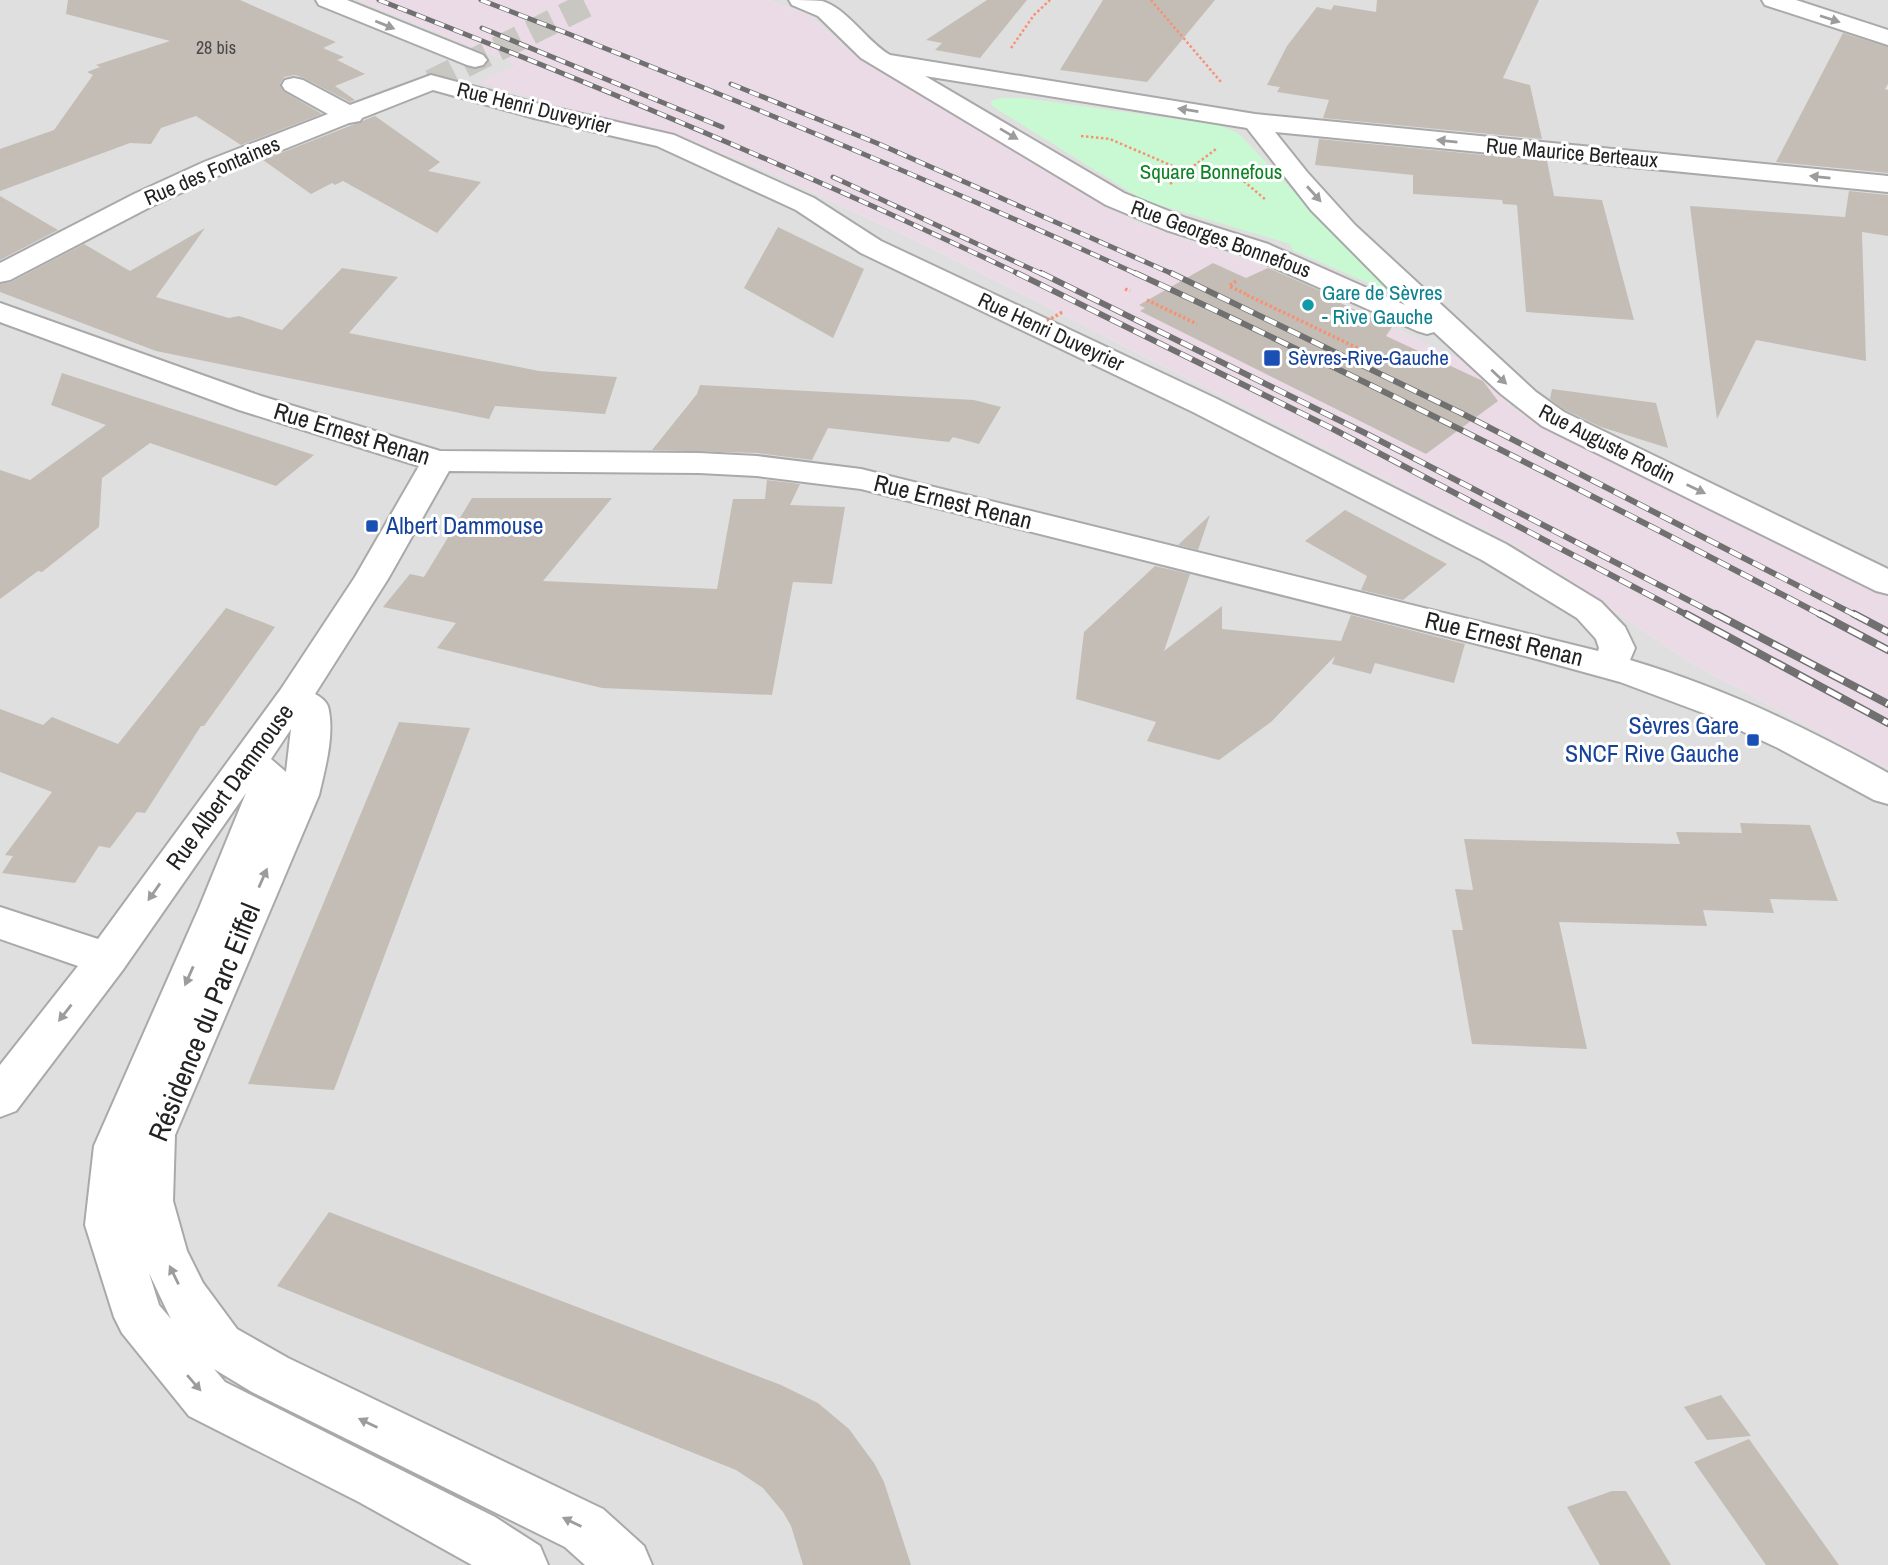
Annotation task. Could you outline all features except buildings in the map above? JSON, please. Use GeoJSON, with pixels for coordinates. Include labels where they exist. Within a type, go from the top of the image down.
{"type":"FeatureCollection","features":[{"type":"Feature","properties":{"kind":"street"},"geometry":{"type":"LineString","coordinates":[[327,0],[475,60]]}},
{"type":"Feature","properties":{"kind":"street","name":"Rue Georges Bonnefous"},"geometry":{"type":"LineString","coordinates":[[800,0],[826,12],[862,47],[1115,199],[1144,213],[1258,250],[1424,324],[1450,330]]}},
{"type":"Feature","properties":{"kind":"street"},"geometry":{"type":"LineString","coordinates":[[1773,0],[1888,38]]}},
{"type":"Feature","properties":{"kind":"street","name":"Rue Georges Bonnefous"},"geometry":{"type":"LineString","coordinates":[[887,62],[1255,122]]}},
{"type":"Feature","properties":{"kind":"street"},"geometry":{"type":"LineString","coordinates":[[965,108],[968,99],[977,90],[994,81]]}},
{"type":"Feature","properties":{"kind":"street","name":"Rue des Fontaines"},"geometry":{"type":"LineString","coordinates":[[0,274],[143,200],[202,173],[431,82]]}},
{"type":"Feature","properties":{"kind":"street","name":"Rue Henri Duveyrier"},"geometry":{"type":"LineString","coordinates":[[431,82],[542,113],[665,140],[805,204],[872,247],[1204,405],[1530,572],[1589,610],[1612,635],[1617,648],[1610,666]]}},
{"type":"Feature","properties":{"kind":"street"},"geometry":{"type":"LineString","coordinates":[[295,85],[351,116]]}},
{"type":"Feature","properties":{"kind":"street","name":"Rue Maurice Berteaux"},"geometry":{"type":"LineString","coordinates":[[1255,122],[1888,184]]}},
{"type":"Feature","properties":{"kind":"street","name":"Rue Auguste Rodin"},"geometry":{"type":"LineString","coordinates":[[1255,122],[1286,163],[1334,216],[1529,404],[1553,419],[1888,583]]}},
{"type":"Feature","properties":{"kind":"street","name":"Rue Ernest Renan"},"geometry":{"type":"LineString","coordinates":[[0,312],[250,403],[438,461],[699,463],[757,466],[861,479],[1610,666],[1692,694],[1841,764],[1888,790]]}},
{"type":"Feature","properties":{"kind":"street","name":"Rue Albert Dammouse"},"geometry":{"type":"LineString","coordinates":[[294,698],[371,579],[438,461]]}},
{"type":"Feature","properties":{"kind":"street","name":"Résidence du Parc Eiffel"},"geometry":{"type":"LineString","coordinates":[[294,698],[311,709],[309,754],[271,784],[117,1146],[132,1173],[109,1225],[139,1317],[219,1345],[270,1375],[584,1528],[625,1565]]}},
{"type":"Feature","properties":{"kind":"street","name":"Rue Albert Dammouse"},"geometry":{"type":"LineString","coordinates":[[0,1098],[107,959],[206,818],[271,784]]}},
{"type":"Feature","properties":{"kind":"street"},"geometry":{"type":"LineString","coordinates":[[0,923],[107,959]]}},
{"type":"Feature","properties":{"kind":"street","name":"Résidence du Parc Eiffel"},"geometry":{"type":"LineString","coordinates":[[181,1333],[207,1399],[446,1520],[521,1565]]}},
{"type":"Feature","properties":{"kind":"street"},"geometry":{"type":"LineString","coordinates":[[446,1520],[478,1476]]}},
{"type":"Feature","properties":{"kind":"path"},"geometry":{"type":"LineString","coordinates":[[994,81],[1034,15],[1050,0]]}},
{"type":"Feature","properties":{"kind":"path"},"geometry":{"type":"LineString","coordinates":[[1151,0],[1227,89]]}},
{"type":"Feature","properties":{"kind":"path"},"geometry":{"type":"LineString","coordinates":[[1026,145],[1086,135],[1110,139],[1185,171]]}},
{"type":"Feature","properties":{"kind":"path"},"geometry":{"type":"LineString","coordinates":[[1173,180],[1224,145]]}},
{"type":"Feature","properties":{"kind":"path"},"geometry":{"type":"LineString","coordinates":[[1240,178],[1274,207]]}},
{"type":"Feature","properties":{"kind":"path"},"geometry":{"type":"LineString","coordinates":[[1246,296],[1279,309],[1368,353]]}},
{"type":"Feature","properties":{"kind":"path"},"geometry":{"type":"LineString","coordinates":[[1147,300],[1198,324]]}},
{"type":"Feature","properties":{"kind":"path"},"geometry":{"type":"LineString","coordinates":[[1047,321],[1064,311]]}},
{"type":"Feature","properties":{"kind":"shaded area"},"geometry":{"type":"Polygon","coordinates":[[[0,0],[359,0],[518,65],[480,82],[743,160],[934,249],[1517,546],[1695,665],[1888,769],[1888,1565],[0,1565],[0,0]]]}},
{"type":"Feature","properties":{"kind":"shaded area"},"geometry":{"type":"Polygon","coordinates":[[[359,0],[767,0],[808,14],[848,50],[1133,221],[1267,267],[1481,370],[1512,408],[1888,595],[1888,769],[1695,665],[1517,546],[934,249],[743,160],[478,82],[517,65],[359,0]]]}},
{"type":"Feature","properties":{"kind":"shaded area"},"geometry":{"type":"Polygon","coordinates":[[[767,0],[1888,0],[1888,595],[1512,408],[1481,370],[1267,267],[1133,221],[848,50],[808,14],[767,0]]]}},
{"type":"Feature","properties":{"kind":"green space","name":"Square Bonnefous"},"geometry":{"type":"Polygon","coordinates":[[[1000,98],[1023,98],[1219,125],[1238,133],[1391,293],[1293,250],[1290,244],[1143,200],[992,106],[991,101],[1000,98]]]}},
{"type":"Feature","properties":{"kind":"tunnel"},"geometry":{"type":"LineString","coordinates":[[431,82],[596,0]]}},
{"type":"Feature","properties":{"kind":"railway"},"geometry":{"type":"LineString","coordinates":[[379,0],[702,132],[862,201],[1021,275]]}},
{"type":"Feature","properties":{"kind":"railway"},"geometry":{"type":"LineString","coordinates":[[481,0],[812,132],[1139,275]]}},
{"type":"Feature","properties":{"kind":"railway"},"geometry":{"type":"LineString","coordinates":[[482,28],[722,127]]}},
{"type":"Feature","properties":{"kind":"railway"},"geometry":{"type":"LineString","coordinates":[[731,84],[879,144],[1175,275]]}},
{"type":"Feature","properties":{"kind":"railway"},"geometry":{"type":"LineString","coordinates":[[833,177],[1044,275]]}},
{"type":"Feature","properties":{"kind":"railway"},"geometry":{"type":"LineString","coordinates":[[1017,273],[1333,429],[1689,616]]}},
{"type":"Feature","properties":{"kind":"railway"},"geometry":{"type":"LineString","coordinates":[[1041,273],[1365,433],[1719,616]]}},
{"type":"Feature","properties":{"kind":"railway"},"geometry":{"type":"LineString","coordinates":[[1135,273],[1481,440],[1823,616]]}},
{"type":"Feature","properties":{"kind":"railway"},"geometry":{"type":"LineString","coordinates":[[1171,273],[1461,413],[1857,616]]}},
{"type":"Feature","properties":{"kind":"railway"},"geometry":{"type":"LineString","coordinates":[[1686,614],[1888,723]]}},
{"type":"Feature","properties":{"kind":"railway"},"geometry":{"type":"LineString","coordinates":[[1716,614],[1888,704]]}},
{"type":"Feature","properties":{"kind":"railway"},"geometry":{"type":"LineString","coordinates":[[1820,614],[1888,650]]}},
{"type":"Feature","properties":{"kind":"railway"},"geometry":{"type":"LineString","coordinates":[[1854,614],[1888,632]]}},
{"type":"Feature","properties":{"kind":"place","name":"Gare de Sèvres - Rive Gauche"},"geometry":{"type":"Point","coordinates":[1308,305]}},
{"type":"Feature","properties":{"kind":"place","name":"Sèvres-Rive-Gauche"},"geometry":{"type":"Point","coordinates":[1272,358]}},
{"type":"Feature","properties":{"kind":"place","name":"Albert Dammouse"},"geometry":{"type":"Point","coordinates":[372,526]}},
{"type":"Feature","properties":{"kind":"place","name":"Sèvres Gare SNCF Rive Gauche"},"geometry":{"type":"Point","coordinates":[1753,740]}}]}
